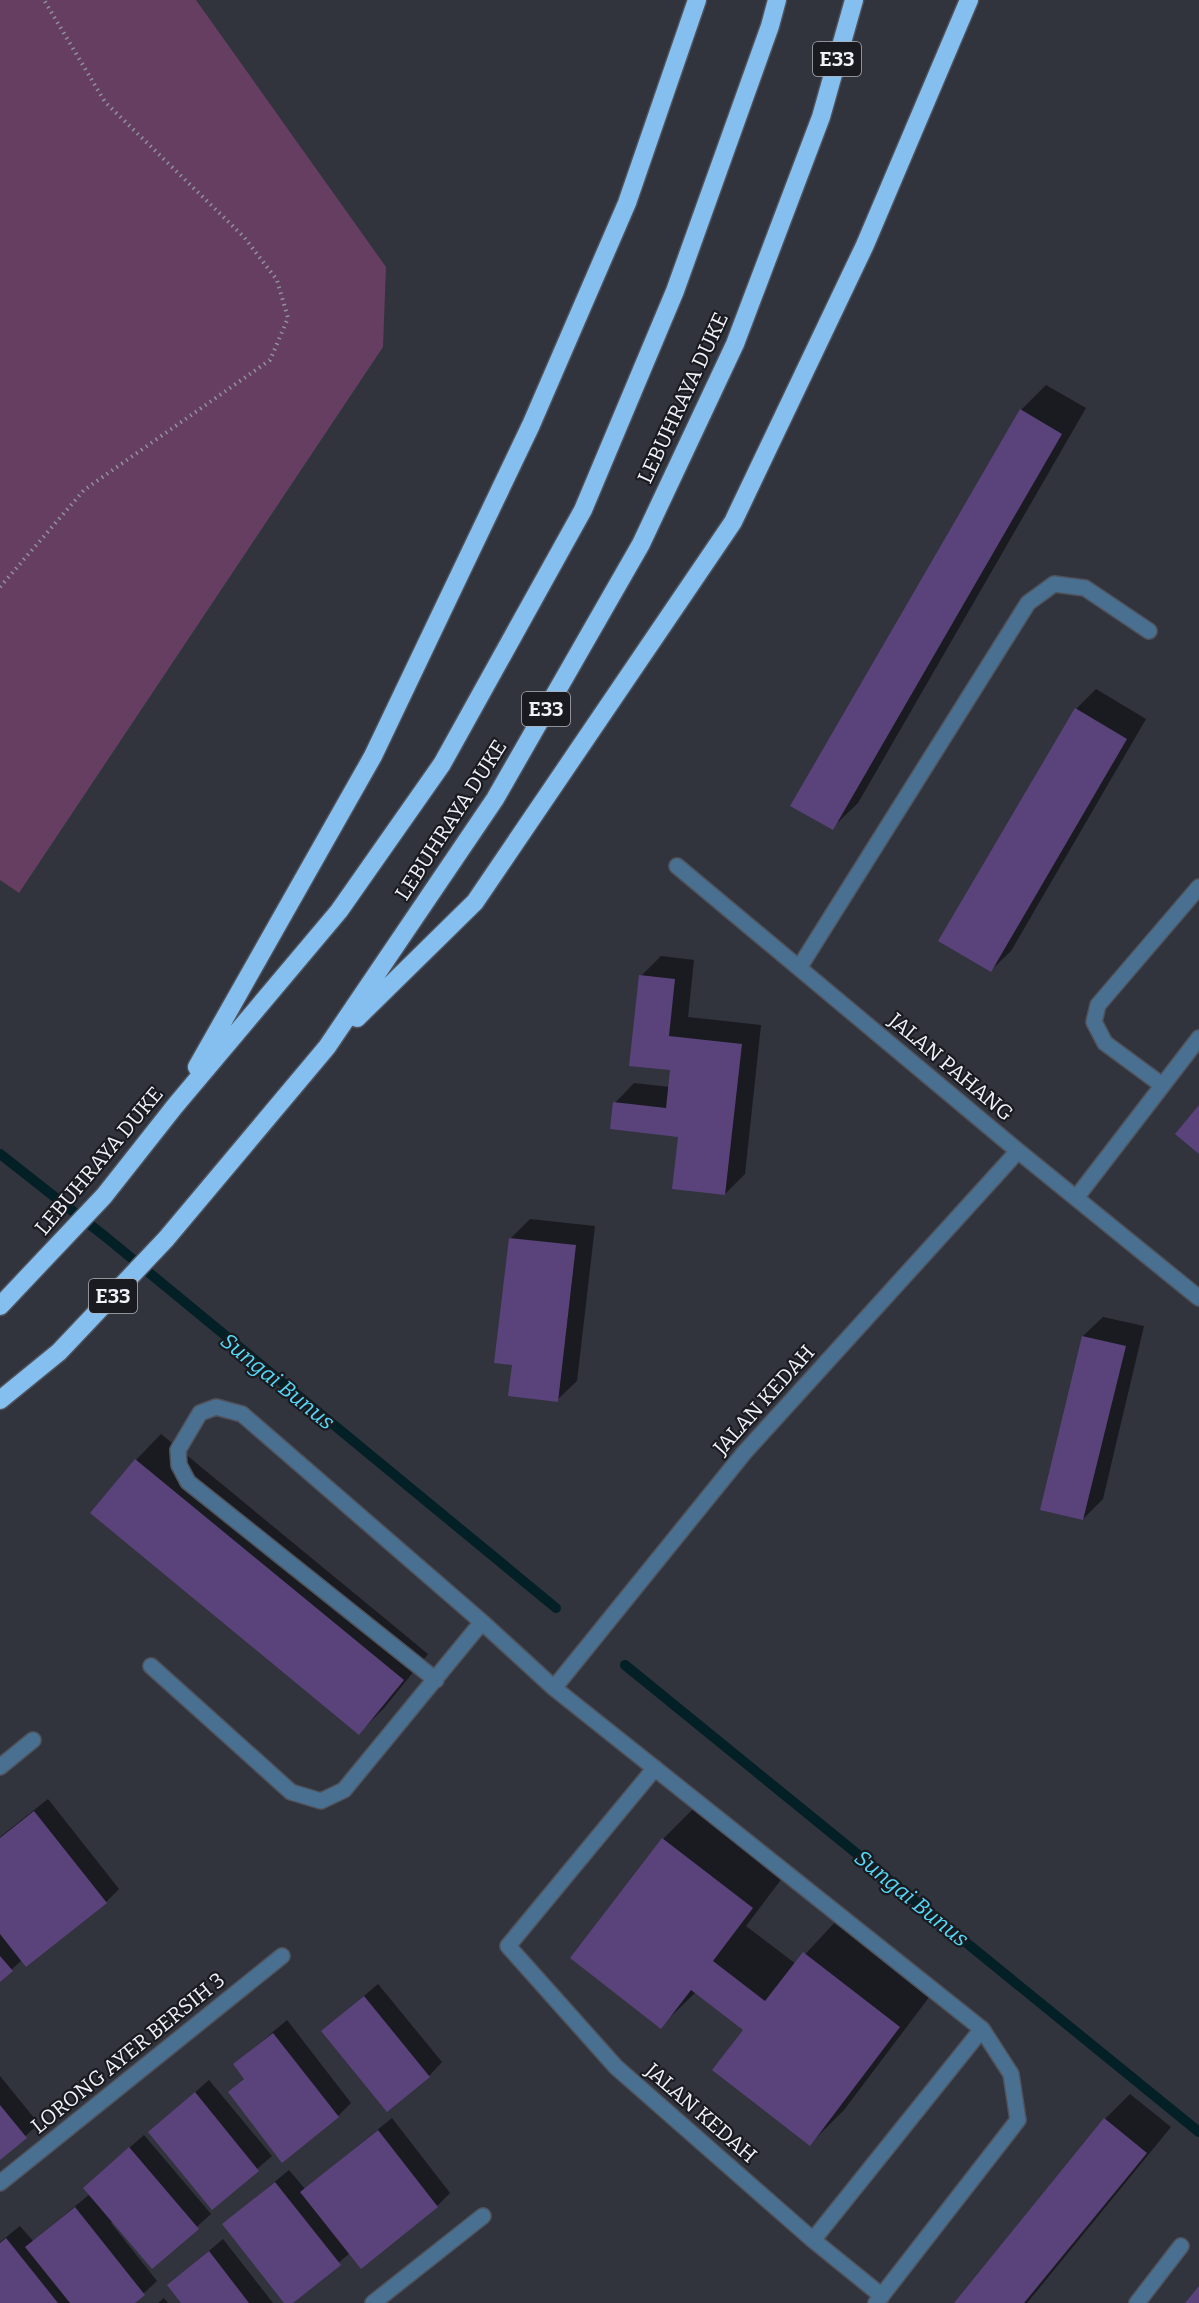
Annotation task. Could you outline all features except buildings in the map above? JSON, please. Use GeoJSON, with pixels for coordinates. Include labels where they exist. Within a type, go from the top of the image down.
{"type":"FeatureCollection","features":[{"type":"Feature","properties":{"kind":"highway"},"geometry":{"type":"LineString","coordinates":[[175,1106],[373,756],[526,436],[627,203],[697,0]]}},
{"type":"Feature","properties":{"kind":"highway","name":"LEBUHRAYA DUKE"},"geometry":{"type":"LineString","coordinates":[[2,1305],[104,1196],[175,1106],[339,911],[435,774],[583,510],[675,291],[770,26],[777,0]]}},
{"type":"Feature","properties":{"kind":"highway","name":"LEBUHRAYA DUKE"},"geometry":{"type":"LineString","coordinates":[[0,1400],[59,1352],[166,1239],[327,1047],[495,799],[640,544],[735,344],[821,117],[854,0]]}},
{"type":"Feature","properties":{"kind":"highway"},"geometry":{"type":"LineString","coordinates":[[327,1047],[475,902],[733,522],[865,245],[969,0]]}},
{"type":"Feature","properties":{"kind":"street"},"geometry":{"type":"LineString","coordinates":[[799,968],[1028,603],[1054,584],[1085,588],[1149,631]]}},
{"type":"Feature","properties":{"kind":"street","name":"JALAN PAHANG"},"geometry":{"type":"LineString","coordinates":[[677,866],[1199,1298]]}},
{"type":"Feature","properties":{"kind":"street"},"geometry":{"type":"LineString","coordinates":[[1162,1085],[1105,1043],[1094,1022],[1098,1005],[1199,887]]}},
{"type":"Feature","properties":{"kind":"street"},"geometry":{"type":"LineString","coordinates":[[1076,1198],[1199,1038]]}},
{"type":"Feature","properties":{"kind":"street","name":"JALAN KEDAH"},"geometry":{"type":"LineString","coordinates":[[554,1688],[744,1453],[1018,1150]]}},
{"type":"Feature","properties":{"kind":"street"},"geometry":{"type":"LineString","coordinates":[[436,1680],[188,1482],[179,1465],[178,1450],[200,1413],[216,1407],[242,1414],[482,1622],[554,1688],[982,2029],[1011,2074],[1018,2120],[879,2300]]}},
{"type":"Feature","properties":{"kind":"street"},"geometry":{"type":"LineString","coordinates":[[151,1666],[291,1792],[321,1801],[344,1790],[482,1622]]}},
{"type":"Feature","properties":{"kind":"street"},"geometry":{"type":"LineString","coordinates":[[0,1767],[33,1740]]}},
{"type":"Feature","properties":{"kind":"street","name":"JALAN KEDAH"},"geometry":{"type":"LineString","coordinates":[[655,1768],[507,1946],[616,2067],[879,2300]]}},
{"type":"Feature","properties":{"kind":"street","name":"LORONG AYER BERSIH 3"},"geometry":{"type":"LineString","coordinates":[[0,2183],[282,1956]]}},
{"type":"Feature","properties":{"kind":"street"},"geometry":{"type":"LineString","coordinates":[[813,2240],[982,2029]]}},
{"type":"Feature","properties":{"kind":"street"},"geometry":{"type":"LineString","coordinates":[[373,2303],[483,2216]]}},
{"type":"Feature","properties":{"kind":"street"},"geometry":{"type":"LineString","coordinates":[[1137,2303],[1181,2246]]}},
{"type":"Feature","properties":{"kind":"path"},"geometry":{"type":"LineString","coordinates":[[0,586],[84,490],[270,360],[288,318],[277,280],[244,237],[105,102],[44,0]]}},
{"type":"Feature","properties":{"kind":"shaded area"},"geometry":{"type":"Polygon","coordinates":[[[0,0],[196,0],[386,267],[383,347],[19,893],[0,880],[0,0]]]}},
{"type":"Feature","properties":{"kind":"waterway","name":"Sungai Bunus"},"geometry":{"type":"LineString","coordinates":[[0,1154],[107,1238],[556,1608]]}},
{"type":"Feature","properties":{"kind":"waterway","name":"Sungai Bunus"},"geometry":{"type":"LineString","coordinates":[[625,1665],[1199,2132]]}}]}
